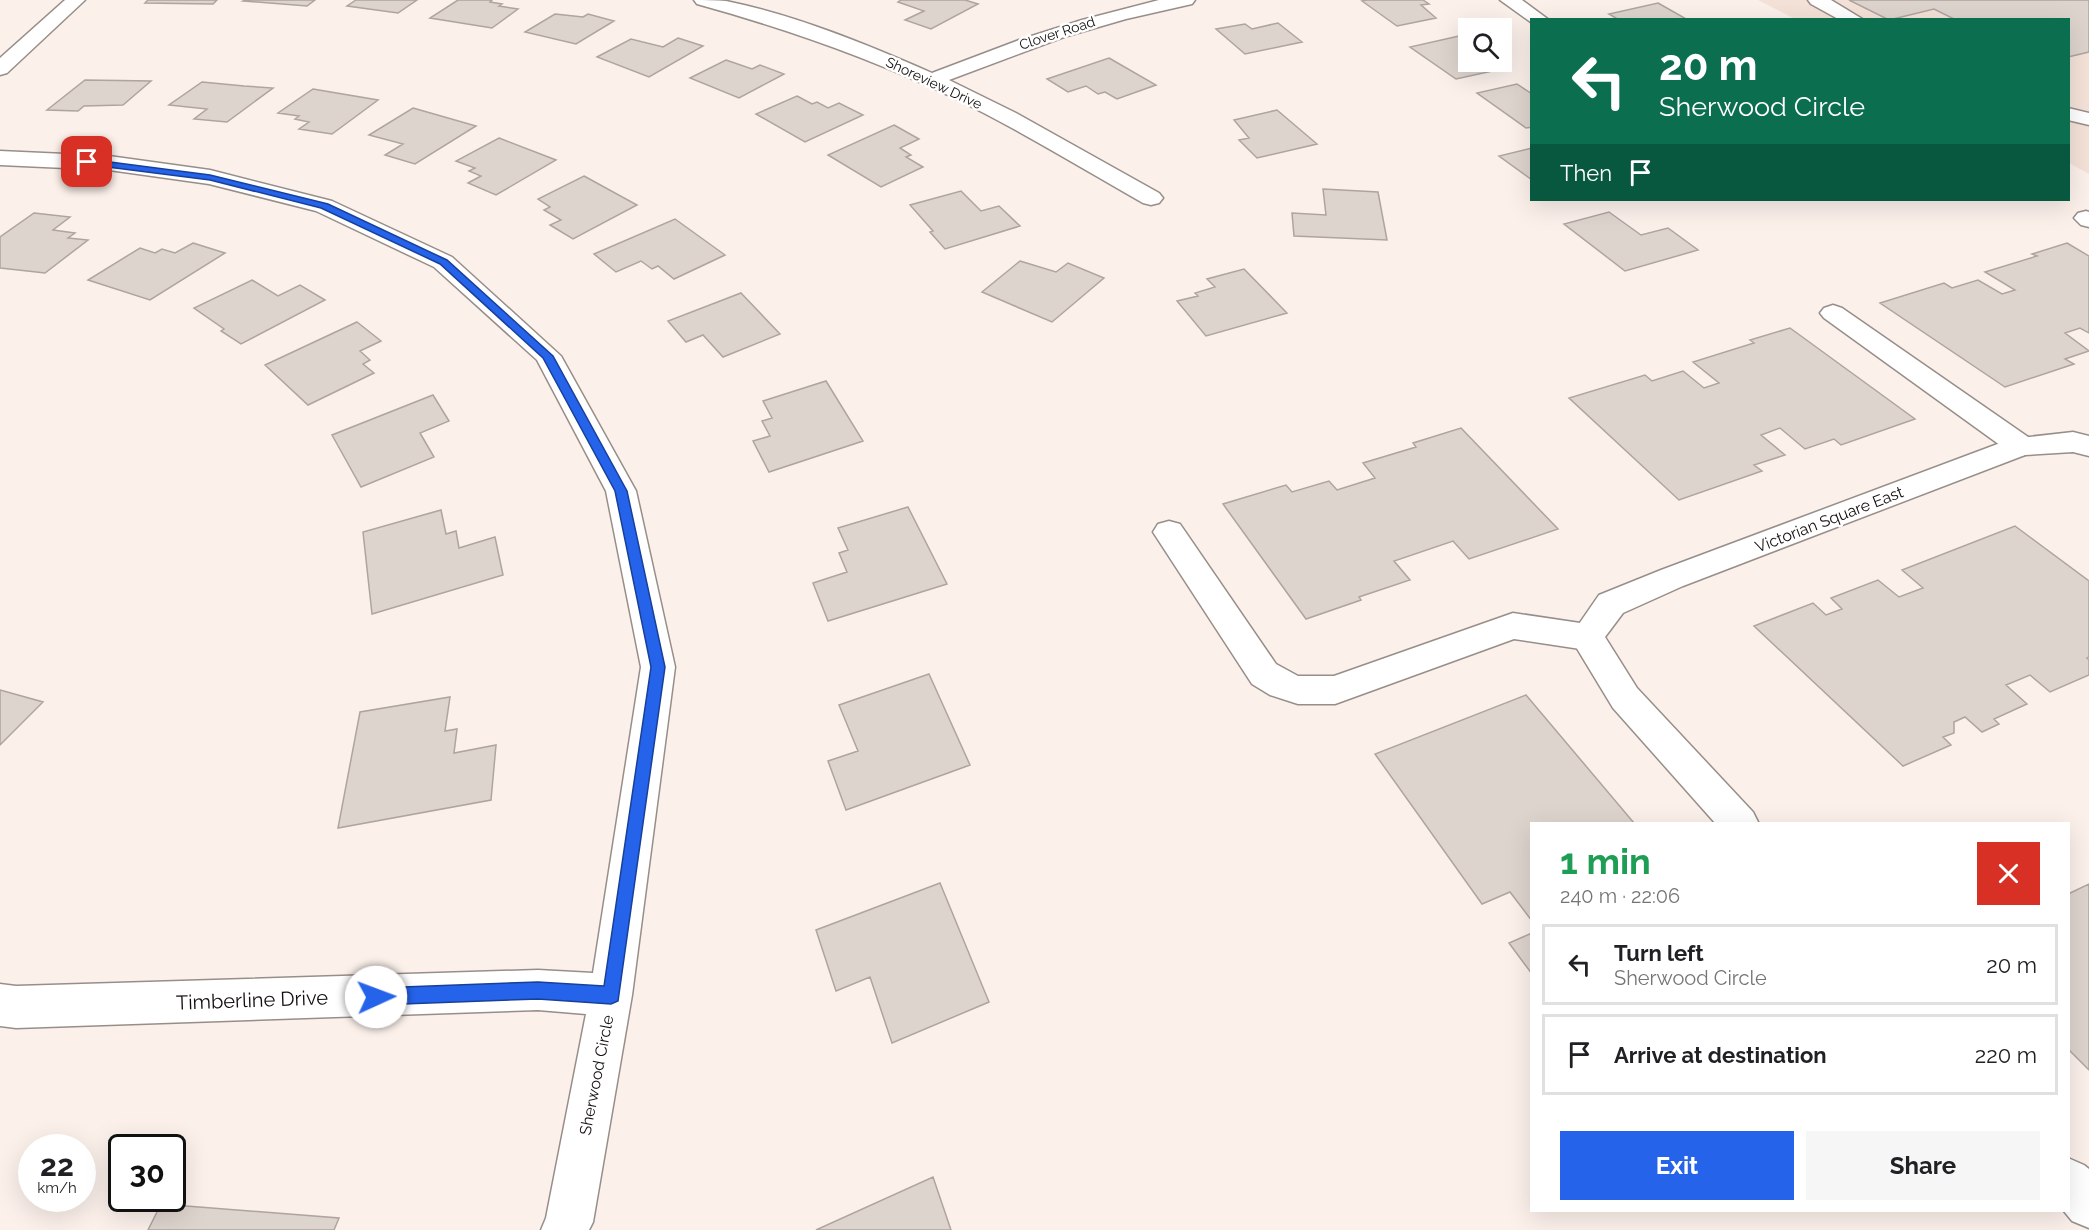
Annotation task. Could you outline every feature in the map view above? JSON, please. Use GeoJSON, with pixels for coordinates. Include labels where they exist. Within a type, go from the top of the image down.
{"type":"FeatureCollection","features":[{"type":"Feature","properties":{"kind":"street"},"geometry":{"type":"LineString","coordinates":[[0,69],[76,0]]}},
{"type":"Feature","properties":{"kind":"street","name":"Shoreview Drive"},"geometry":{"type":"LineString","coordinates":[[703,0],[838,41],[932,80],[962,94],[1151,198]]}},
{"type":"Feature","properties":{"kind":"street","name":"Clover Road"},"geometry":{"type":"LineString","coordinates":[[932,80],[990,55],[1072,27],[1186,0]]}},
{"type":"Feature","properties":{"kind":"street"},"geometry":{"type":"LineString","coordinates":[[1509,0],[1537,18]]}},
{"type":"Feature","properties":{"kind":"street"},"geometry":{"type":"LineString","coordinates":[[1816,0],[1851,18]]}},
{"type":"Feature","properties":{"kind":"street"},"geometry":{"type":"LineString","coordinates":[[2070,114],[2089,119]]}},
{"type":"Feature","properties":{"kind":"street","name":"Sherwood Circle"},"geometry":{"type":"LineString","coordinates":[[0,158],[109,163],[210,177],[324,206],[443,262],[548,356],[621,491],[658,667],[611,995],[571,1211],[565,1230]]}},
{"type":"Feature","properties":{"kind":"street"},"geometry":{"type":"LineString","coordinates":[[1833,313],[2021,446]]}},
{"type":"Feature","properties":{"kind":"street","name":"Victorian Square East"},"geometry":{"type":"LineString","coordinates":[[1587,636],[1611,604],[1672,578],[2021,446],[2073,442],[2089,446]]}},
{"type":"Feature","properties":{"kind":"street"},"geometry":{"type":"LineString","coordinates":[[1169,532],[1264,674],[1284,687],[1308,693],[1335,690],[1513,626],[1587,636],[1625,698],[1738,822]]}},
{"type":"Feature","properties":{"kind":"street","name":"Timberline Drive"},"geometry":{"type":"LineString","coordinates":[[0,1005],[16,1007],[353,998],[538,990],[611,995]]}},
{"type":"Feature","properties":{"kind":"street"},"geometry":{"type":"LineString","coordinates":[[2070,1183],[2089,1204]]}},
{"type":"Feature","properties":{"kind":"shaded area"},"geometry":{"type":"Polygon","coordinates":[[[1758,0],[2089,0],[2089,174],[2070,164],[2070,18],[1793,18],[1758,0]]]}},
{"type":"Feature","properties":{"kind":"building"},"geometry":{"type":"Polygon","coordinates":[[[148,0],[217,0],[213,4],[145,3],[148,0]]]}},
{"type":"Feature","properties":{"kind":"building"},"geometry":{"type":"Polygon","coordinates":[[[315,0],[307,6],[243,1],[315,0]]]}},
{"type":"Feature","properties":{"kind":"building"},"geometry":{"type":"Polygon","coordinates":[[[356,0],[417,0],[398,13],[347,6],[356,0]]]}},
{"type":"Feature","properties":{"kind":"building"},"geometry":{"type":"Polygon","coordinates":[[[458,0],[492,0],[490,2],[502,4],[499,6],[518,9],[492,28],[430,18],[458,0]]]}},
{"type":"Feature","properties":{"kind":"building"},"geometry":{"type":"Polygon","coordinates":[[[901,0],[965,0],[978,4],[931,29],[905,20],[924,11],[898,2],[901,0]]]}},
{"type":"Feature","properties":{"kind":"building"},"geometry":{"type":"Polygon","coordinates":[[[1423,0],[1429,4],[1421,5],[1436,18],[1397,26],[1362,1],[1423,0]]]}},
{"type":"Feature","properties":{"kind":"building"},"geometry":{"type":"Polygon","coordinates":[[[1849,0],[2089,0],[2089,52],[2070,57],[2070,18],[1952,18],[1934,9],[1897,18],[1885,18],[1849,0]]]}},
{"type":"Feature","properties":{"kind":"building"},"geometry":{"type":"Polygon","coordinates":[[[1658,3],[1684,18],[1616,18],[1609,14],[1658,3]]]}},
{"type":"Feature","properties":{"kind":"building"},"geometry":{"type":"Polygon","coordinates":[[[555,14],[583,17],[588,14],[614,21],[576,44],[525,32],[555,14]]]}},
{"type":"Feature","properties":{"kind":"building"},"geometry":{"type":"Polygon","coordinates":[[[1278,23],[1302,42],[1245,54],[1216,29],[1245,24],[1252,29],[1278,23]]]}},
{"type":"Feature","properties":{"kind":"building"},"geometry":{"type":"Polygon","coordinates":[[[1458,36],[1458,72],[1488,72],[1456,79],[1410,47],[1458,36]]]}},
{"type":"Feature","properties":{"kind":"building"},"geometry":{"type":"Polygon","coordinates":[[[678,38],[703,46],[649,77],[597,57],[631,39],[663,47],[678,38]]]}},
{"type":"Feature","properties":{"kind":"building"},"geometry":{"type":"Polygon","coordinates":[[[1109,58],[1156,85],[1117,99],[1105,92],[1098,94],[1086,86],[1068,92],[1047,79],[1109,58]]]}},
{"type":"Feature","properties":{"kind":"building"},"geometry":{"type":"Polygon","coordinates":[[[726,60],[752,69],[760,65],[784,74],[739,98],[690,78],[726,60]]]}},
{"type":"Feature","properties":{"kind":"building"},"geometry":{"type":"Polygon","coordinates":[[[85,80],[151,81],[123,105],[84,106],[78,111],[47,110],[85,80]]]}},
{"type":"Feature","properties":{"kind":"building"},"geometry":{"type":"Polygon","coordinates":[[[202,82],[273,88],[227,122],[194,119],[207,109],[169,105],[202,82]]]}},
{"type":"Feature","properties":{"kind":"building"},"geometry":{"type":"Polygon","coordinates":[[[1517,84],[1530,93],[1530,127],[1526,128],[1477,93],[1517,84]]]}},
{"type":"Feature","properties":{"kind":"building"},"geometry":{"type":"Polygon","coordinates":[[[313,89],[378,100],[332,134],[299,129],[309,122],[295,119],[299,116],[278,113],[313,89]]]}},
{"type":"Feature","properties":{"kind":"building"},"geometry":{"type":"Polygon","coordinates":[[[797,96],[812,104],[817,102],[828,108],[839,103],[863,115],[805,142],[756,114],[797,96]]]}},
{"type":"Feature","properties":{"kind":"building"},"geometry":{"type":"Polygon","coordinates":[[[413,108],[476,126],[415,164],[385,155],[403,144],[369,135],[413,108]]]}},
{"type":"Feature","properties":{"kind":"building"},"geometry":{"type":"Polygon","coordinates":[[[1277,110],[1317,144],[1257,158],[1239,140],[1249,138],[1234,120],[1277,110]]]}},
{"type":"Feature","properties":{"kind":"building"},"geometry":{"type":"Polygon","coordinates":[[[894,125],[919,139],[900,148],[911,155],[906,157],[923,167],[881,187],[828,155],[894,125]]]}},
{"type":"Feature","properties":{"kind":"building"},"geometry":{"type":"Polygon","coordinates":[[[499,138],[556,160],[496,195],[468,183],[481,176],[469,171],[475,168],[456,161],[499,138]]]}},
{"type":"Feature","properties":{"kind":"building"},"geometry":{"type":"Polygon","coordinates":[[[1530,148],[1530,179],[1499,156],[1530,148]]]}},
{"type":"Feature","properties":{"kind":"building"},"geometry":{"type":"Polygon","coordinates":[[[584,176],[637,205],[573,239],[550,225],[561,220],[544,210],[550,207],[538,199],[584,176]]]}},
{"type":"Feature","properties":{"kind":"building"},"geometry":{"type":"Polygon","coordinates":[[[1323,189],[1378,192],[1387,240],[1294,236],[1292,213],[1326,215],[1323,189]]]}},
{"type":"Feature","properties":{"kind":"building"},"geometry":{"type":"Polygon","coordinates":[[[961,191],[981,211],[999,206],[1020,226],[945,249],[930,232],[933,231],[910,205],[961,191]]]}},
{"type":"Feature","properties":{"kind":"building"},"geometry":{"type":"Polygon","coordinates":[[[1609,212],[1641,235],[1668,228],[1698,250],[1625,271],[1564,224],[1609,212]]]}},
{"type":"Feature","properties":{"kind":"building"},"geometry":{"type":"Polygon","coordinates":[[[34,213],[70,217],[53,230],[75,233],[68,238],[88,240],[45,273],[0,268],[0,237],[34,213]]]}},
{"type":"Feature","properties":{"kind":"building"},"geometry":{"type":"Polygon","coordinates":[[[675,219],[725,255],[674,279],[658,266],[652,269],[641,261],[616,272],[594,254],[675,219]]]}},
{"type":"Feature","properties":{"kind":"building"},"geometry":{"type":"Polygon","coordinates":[[[193,243],[225,253],[150,300],[88,280],[140,248],[155,253],[162,249],[175,253],[193,243]]]}},
{"type":"Feature","properties":{"kind":"building"},"geometry":{"type":"Polygon","coordinates":[[[2067,243],[2089,256],[2089,333],[2080,328],[2065,333],[2089,351],[2065,359],[2074,364],[2005,387],[1880,303],[1944,283],[1952,288],[1978,280],[2002,294],[2015,290],[1985,272],[2037,256],[2032,254],[2067,243]]]}},
{"type":"Feature","properties":{"kind":"building"},"geometry":{"type":"Polygon","coordinates":[[[1020,261],[1056,272],[1068,263],[1104,278],[1052,322],[982,292],[1020,261]]]}},
{"type":"Feature","properties":{"kind":"building"},"geometry":{"type":"Polygon","coordinates":[[[1244,269],[1287,313],[1206,336],[1177,301],[1198,296],[1195,293],[1215,287],[1207,279],[1244,269]]]}},
{"type":"Feature","properties":{"kind":"building"},"geometry":{"type":"Polygon","coordinates":[[[252,280],[278,296],[300,285],[325,300],[241,344],[221,331],[224,329],[194,308],[252,280]]]}},
{"type":"Feature","properties":{"kind":"building"},"geometry":{"type":"Polygon","coordinates":[[[741,293],[780,334],[723,357],[703,335],[686,342],[668,321],[741,293]]]}},
{"type":"Feature","properties":{"kind":"building"},"geometry":{"type":"Polygon","coordinates":[[[357,322],[381,341],[360,351],[370,360],[363,364],[374,373],[308,405],[265,365],[357,322]]]}},
{"type":"Feature","properties":{"kind":"building"},"geometry":{"type":"Polygon","coordinates":[[[1790,328],[1915,419],[1841,445],[1834,439],[1805,449],[1780,428],[1761,435],[1785,455],[1754,465],[1762,471],[1679,500],[1569,398],[1645,375],[1652,381],[1683,371],[1704,388],[1719,383],[1693,362],[1754,343],[1750,340],[1790,328]]]}},
{"type":"Feature","properties":{"kind":"building"},"geometry":{"type":"Polygon","coordinates":[[[826,381],[863,441],[769,472],[753,441],[770,436],[762,421],[772,418],[763,401],[826,381]]]}},
{"type":"Feature","properties":{"kind":"building"},"geometry":{"type":"Polygon","coordinates":[[[433,395],[449,421],[420,433],[434,457],[361,487],[332,435],[433,395]]]}},
{"type":"Feature","properties":{"kind":"building"},"geometry":{"type":"Polygon","coordinates":[[[1461,428],[1558,529],[1469,559],[1453,541],[1394,561],[1410,580],[1359,597],[1361,600],[1306,619],[1223,504],[1286,485],[1292,492],[1329,481],[1337,490],[1375,478],[1363,463],[1416,447],[1413,443],[1461,428]]]}},
{"type":"Feature","properties":{"kind":"building"},"geometry":{"type":"Polygon","coordinates":[[[908,507],[947,584],[828,621],[813,583],[847,572],[839,553],[848,550],[838,528],[908,507]]]}},
{"type":"Feature","properties":{"kind":"building"},"geometry":{"type":"Polygon","coordinates":[[[441,510],[446,534],[456,531],[459,548],[495,537],[503,575],[372,614],[363,532],[441,510]]]}},
{"type":"Feature","properties":{"kind":"building"},"geometry":{"type":"Polygon","coordinates":[[[2015,526],[2089,581],[2089,657],[2087,658],[2089,675],[2050,692],[2030,675],[2006,685],[2027,704],[1994,719],[1999,724],[1982,732],[1965,717],[1954,722],[1954,733],[1943,737],[1951,745],[1903,766],[1754,626],[1813,603],[1826,615],[1842,609],[1831,598],[1878,580],[1899,597],[1923,588],[1902,570],[2015,526]]]}},
{"type":"Feature","properties":{"kind":"building"},"geometry":{"type":"Polygon","coordinates":[[[929,674],[970,765],[846,810],[828,761],[858,751],[839,705],[929,674]]]}},
{"type":"Feature","properties":{"kind":"building"},"geometry":{"type":"Polygon","coordinates":[[[0,690],[43,702],[0,745],[0,690]]]}},
{"type":"Feature","properties":{"kind":"building"},"geometry":{"type":"Polygon","coordinates":[[[1526,695],[1633,822],[1530,822],[1530,918],[1510,892],[1482,904],[1375,754],[1526,695]]]}},
{"type":"Feature","properties":{"kind":"building"},"geometry":{"type":"Polygon","coordinates":[[[450,697],[445,731],[457,729],[454,753],[496,745],[491,800],[338,828],[360,712],[450,697]]]}},
{"type":"Feature","properties":{"kind":"building"},"geometry":{"type":"Polygon","coordinates":[[[940,883],[989,1002],[892,1043],[870,977],[836,991],[816,930],[940,883]]]}},
{"type":"Feature","properties":{"kind":"building"},"geometry":{"type":"Polygon","coordinates":[[[2089,884],[2089,1070],[2070,1051],[2070,893],[2089,884]]]}},
{"type":"Feature","properties":{"kind":"building"},"geometry":{"type":"Polygon","coordinates":[[[1530,934],[1530,971],[1509,943],[1530,934]]]}},
{"type":"Feature","properties":{"kind":"building"},"geometry":{"type":"Polygon","coordinates":[[[933,1177],[951,1230],[816,1230],[933,1177]]]}},
{"type":"Feature","properties":{"kind":"building"},"geometry":{"type":"Polygon","coordinates":[[[186,1206],[339,1218],[334,1230],[148,1230],[157,1212],[186,1212],[186,1206]]]}},
{"type":"Feature","properties":{"kind":"route"},"geometry":{"type":"LineString","coordinates":[[87,162],[210,177],[324,206],[443,262],[548,356],[621,491],[658,667],[611,995],[538,990],[376,997]]}}]}
